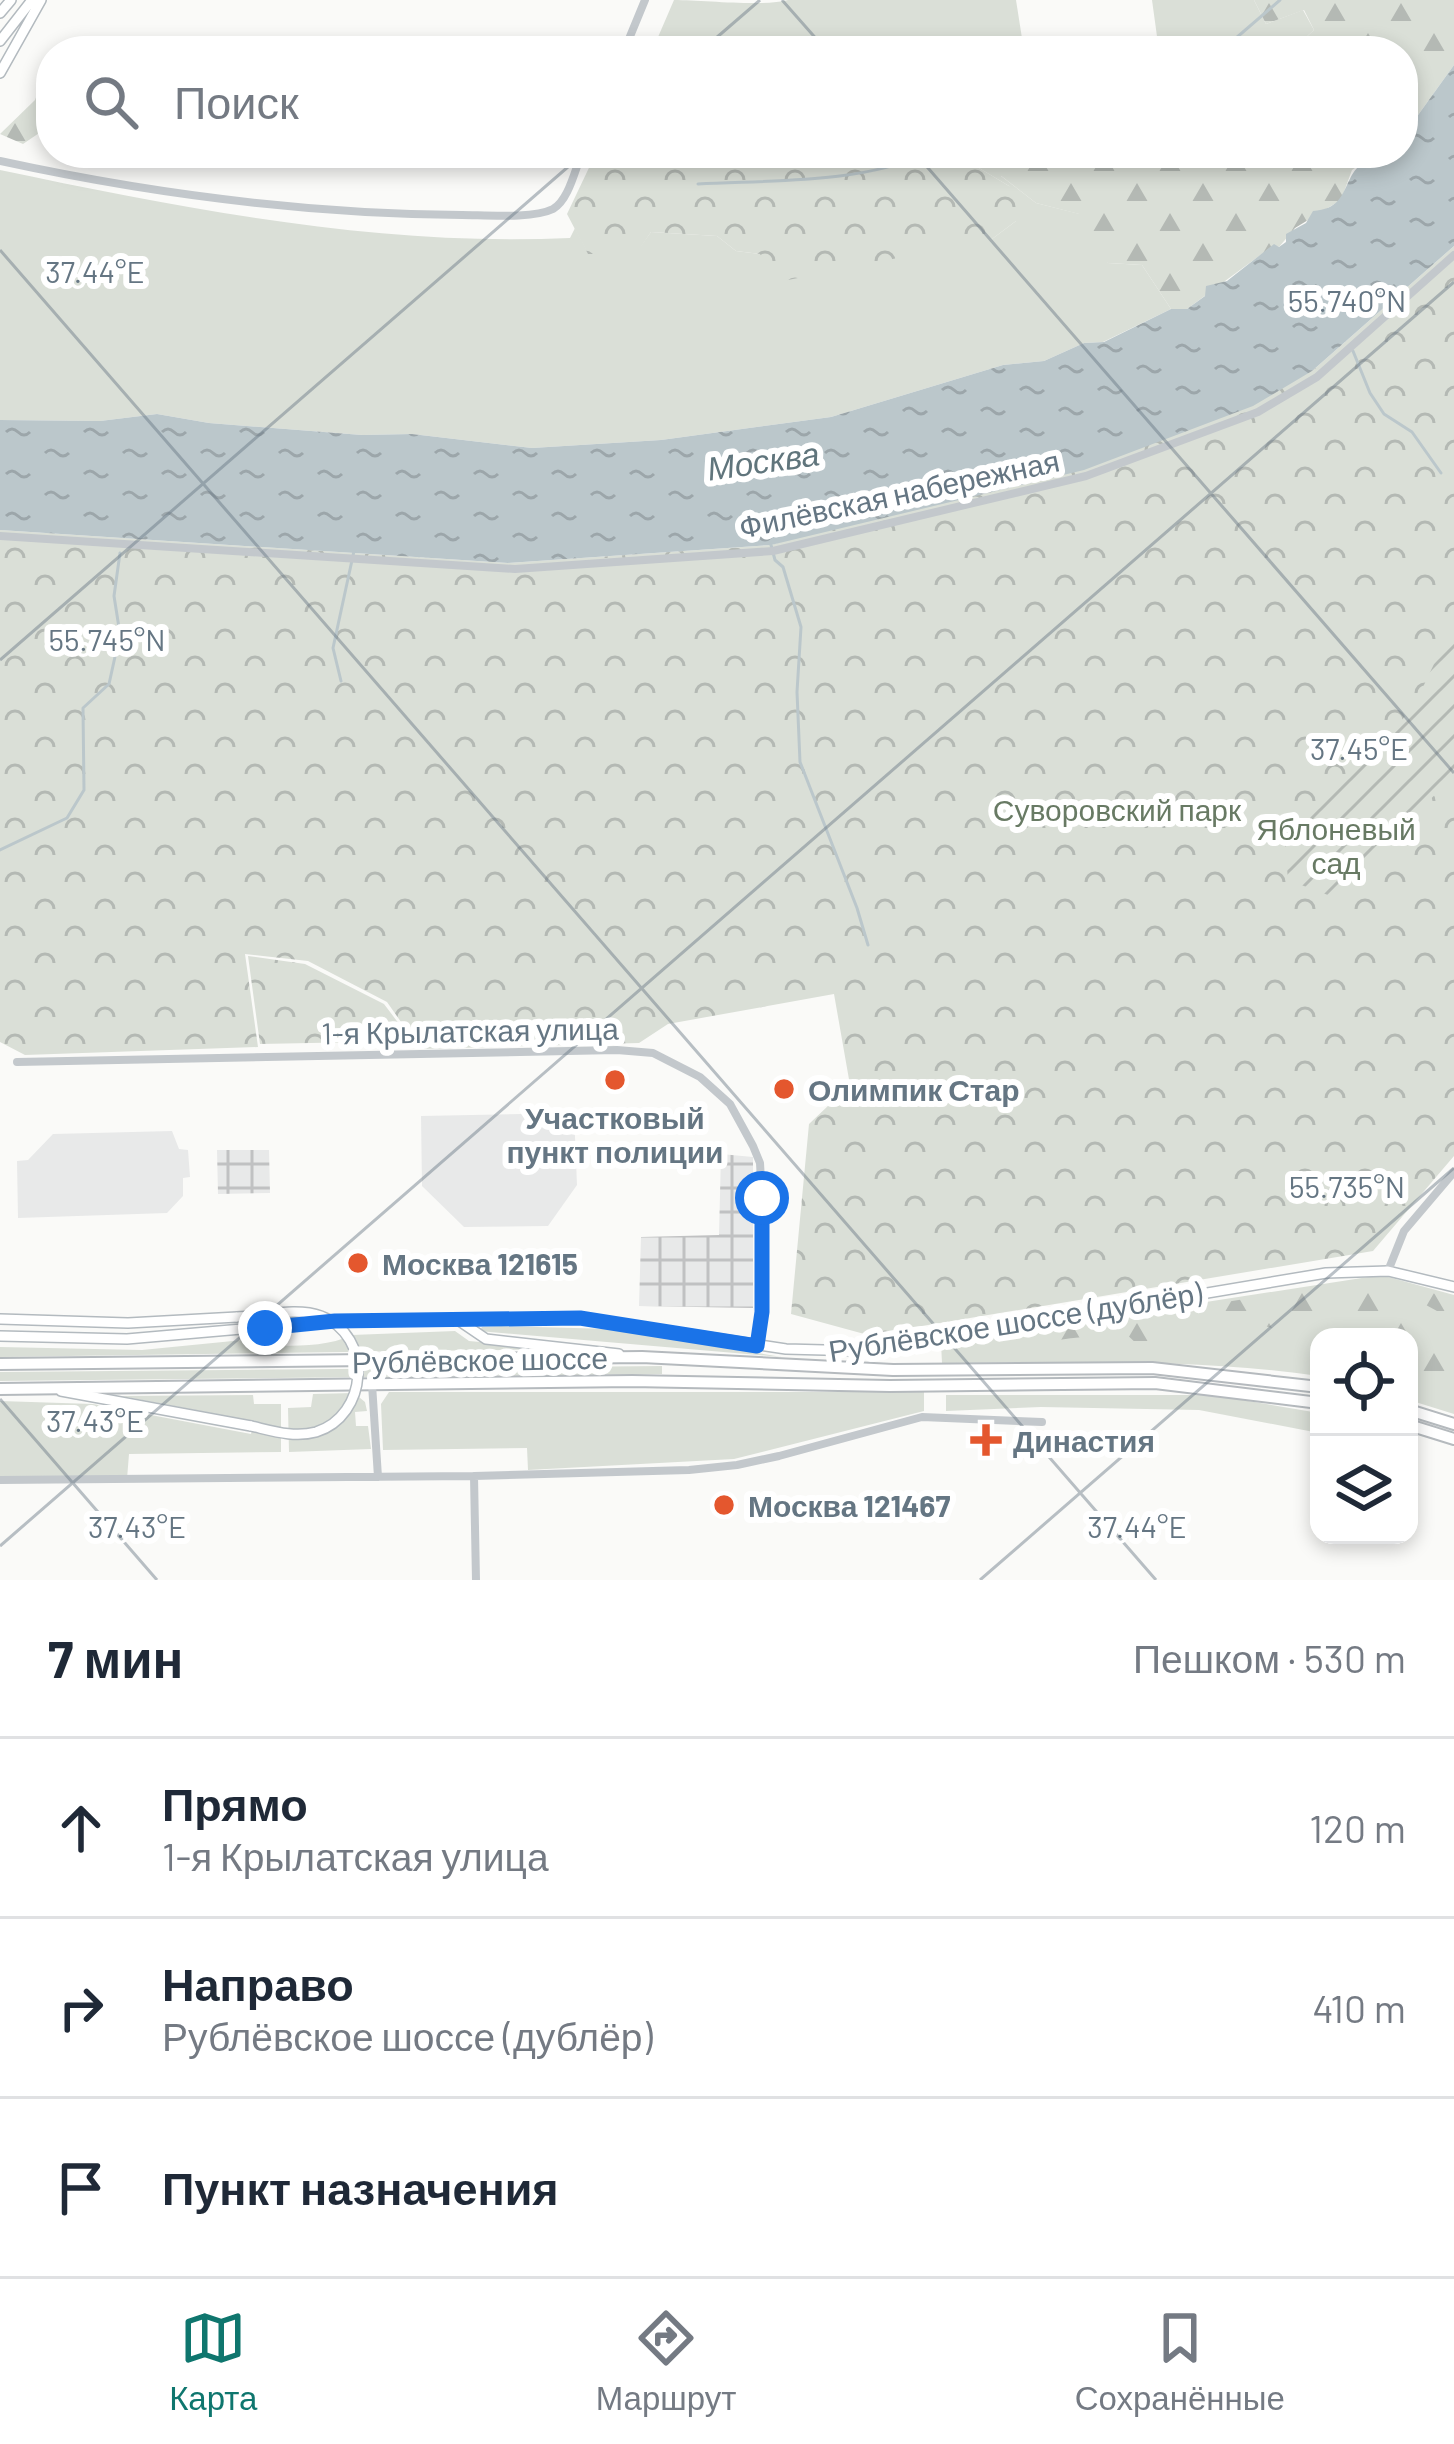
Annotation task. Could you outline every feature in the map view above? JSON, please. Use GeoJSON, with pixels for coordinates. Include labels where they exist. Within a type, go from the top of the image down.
{"type":"FeatureCollection","features":[{"type":"Feature","properties":{"kind":"main road"},"geometry":{"type":"LineString","coordinates":[[0,13],[11,0]]}},
{"type":"Feature","properties":{"kind":"main road"},"geometry":{"type":"LineString","coordinates":[[0,41],[37,0]]}},
{"type":"Feature","properties":{"kind":"main road"},"geometry":{"type":"LineString","coordinates":[[0,73],[37,0]]}},
{"type":"Feature","properties":{"kind":"main road","name":"Рублёвское шоссе (дублёр)"},"geometry":{"type":"LineString","coordinates":[[0,1336],[127,1339],[335,1321],[608,1320],[757,1346],[862,1351],[1326,1273],[1388,1271],[1454,1287]]}},
{"type":"Feature","properties":{"kind":"main road"},"geometry":{"type":"LineString","coordinates":[[0,1319],[128,1323],[302,1313],[332,1323],[351,1341],[358,1361],[358,1380],[347,1409],[335,1422],[313,1433],[285,1434],[50,1390]]}},
{"type":"Feature","properties":{"kind":"main road"},"geometry":{"type":"LineString","coordinates":[[458,1320],[486,1339],[642,1357]]}},
{"type":"Feature","properties":{"kind":"main road","name":"Рублёвское шоссе"},"geometry":{"type":"LineString","coordinates":[[0,1364],[642,1357],[892,1370],[1152,1368],[1310,1387]]}},
{"type":"Feature","properties":{"kind":"main road","name":"Рублёвское шоссе"},"geometry":{"type":"LineString","coordinates":[[0,1389],[632,1381],[890,1386],[1154,1383],[1310,1402]]}},
{"type":"Feature","properties":{"kind":"main road"},"geometry":{"type":"LineString","coordinates":[[1418,1413],[1454,1424]]}},
{"type":"Feature","properties":{"kind":"main road"},"geometry":{"type":"LineString","coordinates":[[1418,1428],[1454,1439]]}},
{"type":"Feature","properties":{"kind":"street"},"geometry":{"type":"LineString","coordinates":[[630,36],[645,0]]}},
{"type":"Feature","properties":{"kind":"street"},"geometry":{"type":"LineString","coordinates":[[0,160],[36,167]]}},
{"type":"Feature","properties":{"kind":"street"},"geometry":{"type":"LineString","coordinates":[[40,168],[256,205],[497,215],[552,209],[563,199],[576,168]]}},
{"type":"Feature","properties":{"kind":"street","name":"Филёвская набережная"},"geometry":{"type":"LineString","coordinates":[[0,536],[515,568],[773,551],[1086,476],[1258,412],[1317,376],[1454,255]]}},
{"type":"Feature","properties":{"kind":"street","name":"1-я Крылатская улица"},"geometry":{"type":"LineString","coordinates":[[17,1062],[653,1053],[700,1077],[730,1104],[760,1163],[762,1312],[757,1346]]}},
{"type":"Feature","properties":{"kind":"street"},"geometry":{"type":"LineString","coordinates":[[1388,1271],[1404,1231],[1454,1172]]}},
{"type":"Feature","properties":{"kind":"street"},"geometry":{"type":"LineString","coordinates":[[372,1384],[378,1477]]}},
{"type":"Feature","properties":{"kind":"street"},"geometry":{"type":"LineString","coordinates":[[0,1480],[474,1477],[737,1466],[922,1417],[1042,1423]]}},
{"type":"Feature","properties":{"kind":"street"},"geometry":{"type":"LineString","coordinates":[[474,1477],[476,1580]]}},
{"type":"Feature","properties":{"kind":"shaded area"},"geometry":{"type":"Polygon","coordinates":[[[574,1113],[577,1185],[548,1226],[464,1227],[422,1186],[421,1116],[574,1113]]]}},
{"type":"Feature","properties":{"kind":"shaded area"},"geometry":{"type":"Polygon","coordinates":[[[172,1131],[179,1149],[188,1150],[190,1177],[183,1178],[183,1196],[167,1213],[18,1218],[17,1161],[28,1160],[53,1134],[172,1131]]]}},
{"type":"Feature","properties":{"kind":"shaded area"},"geometry":{"type":"Polygon","coordinates":[[[217,1150],[269,1150],[270,1193],[218,1194],[217,1150]]]}},
{"type":"Feature","properties":{"kind":"shaded area"},"geometry":{"type":"Polygon","coordinates":[[[721,1154],[753,1157],[753,1308],[639,1306],[641,1237],[719,1235],[721,1154]]]}},
{"type":"Feature","properties":{"kind":"green space"},"geometry":{"type":"Polygon","coordinates":[[[674,0],[1016,0],[1022,36],[658,36],[674,0]]]}},
{"type":"Feature","properties":{"kind":"green space"},"geometry":{"type":"Polygon","coordinates":[[[1152,0],[1254,0],[1266,24],[1303,10],[1314,30],[1307,36],[1157,36],[1152,0]]]}},
{"type":"Feature","properties":{"kind":"green space"},"geometry":{"type":"Polygon","coordinates":[[[1254,0],[1454,0],[1454,65],[1418,115],[1418,36],[1307,36],[1314,30],[1304,10],[1266,24],[1254,0]]]}},
{"type":"Feature","properties":{"kind":"green space"},"geometry":{"type":"Polygon","coordinates":[[[35,100],[36,135],[23,144],[0,134],[35,100]]]}},
{"type":"Feature","properties":{"kind":"green space"},"geometry":{"type":"Polygon","coordinates":[[[589,168],[979,168],[1016,195],[1016,221],[992,239],[778,282],[760,254],[736,251],[717,236],[651,232],[636,254],[588,254],[567,214],[589,168]]]}},
{"type":"Feature","properties":{"kind":"green space"},"geometry":{"type":"Polygon","coordinates":[[[979,168],[1007,168],[1001,176],[1036,203],[1080,214],[1108,263],[1142,265],[1171,309],[1103,342],[1084,343],[1044,361],[1003,365],[831,417],[661,440],[532,448],[412,434],[362,435],[209,423],[157,414],[100,421],[0,420],[0,170],[212,211],[355,231],[498,239],[570,238],[575,228],[588,253],[635,254],[651,232],[717,236],[736,251],[760,254],[992,239],[1016,221],[1009,186],[979,168]]]}},
{"type":"Feature","properties":{"kind":"green space"},"geometry":{"type":"Polygon","coordinates":[[[1006,168],[1355,168],[1341,200],[1295,228],[1279,247],[1274,245],[1187,309],[1171,309],[1142,265],[1108,263],[1082,247],[1079,214],[1036,203],[1000,175],[1006,168]]]}},
{"type":"Feature","properties":{"kind":"green space","name":"Суворовский парк"},"geometry":{"type":"Polygon","coordinates":[[[1454,246],[1454,1156],[1373,1251],[868,1335],[791,1314],[809,1124],[850,1085],[834,994],[668,1024],[639,1043],[420,1049],[387,1002],[308,961],[245,954],[258,1047],[25,1055],[0,1042],[0,530],[508,563],[771,545],[1312,371],[1454,246]]]}},
{"type":"Feature","properties":{"kind":"green space","name":"Яблоневый сад"},"geometry":{"type":"Polygon","coordinates":[[[1454,642],[1454,776],[1386,843],[1360,878],[1328,895],[1288,880],[1285,844],[1413,708],[1434,664],[1454,642]]]}},
{"type":"Feature","properties":{"kind":"green space"},"geometry":{"type":"Polygon","coordinates":[[[248,956],[305,964],[384,1004],[412,1041],[260,1044],[248,956]]]}},
{"type":"Feature","properties":{"kind":"green space"},"geometry":{"type":"Polygon","coordinates":[[[1381,1275],[1454,1295],[1454,1414],[1418,1403],[1418,1328],[1310,1328],[1310,1375],[1178,1364],[942,1363],[941,1343],[1381,1275]]]}},
{"type":"Feature","properties":{"kind":"green space"},"geometry":{"type":"Polygon","coordinates":[[[1380,1278],[1454,1299],[1454,1313],[1437,1311],[1415,1299],[1409,1304],[1417,1328],[1383,1328],[1379,1320],[1354,1320],[1346,1315],[1280,1330],[1253,1323],[1244,1339],[1228,1329],[1228,1320],[1191,1316],[1181,1323],[1180,1332],[1153,1329],[1157,1345],[1139,1346],[1122,1330],[1041,1346],[1032,1340],[1034,1332],[1380,1278]]]}},
{"type":"Feature","properties":{"kind":"green space"},"geometry":{"type":"Polygon","coordinates":[[[1443,1321],[1454,1323],[1454,1402],[1418,1393],[1418,1350],[1443,1321]]]}},
{"type":"Feature","properties":{"kind":"green space"},"geometry":{"type":"Polygon","coordinates":[[[501,1326],[612,1329],[782,1357],[479,1331],[501,1326]]]}},
{"type":"Feature","properties":{"kind":"green space"},"geometry":{"type":"Polygon","coordinates":[[[455,1331],[469,1341],[555,1349],[0,1357],[0,1347],[142,1350],[253,1339],[254,1346],[304,1345],[352,1335],[455,1331]]]}},
{"type":"Feature","properties":{"kind":"green space"},"geometry":{"type":"Polygon","coordinates":[[[662,1366],[662,1374],[0,1381],[0,1372],[662,1366]]]}},
{"type":"Feature","properties":{"kind":"green space"},"geometry":{"type":"Polygon","coordinates":[[[389,1392],[924,1392],[924,1411],[734,1459],[528,1470],[527,1448],[383,1450],[381,1404],[389,1392]]]}},
{"type":"Feature","properties":{"kind":"green space"},"geometry":{"type":"Polygon","coordinates":[[[354,1393],[365,1402],[367,1411],[355,1412],[356,1426],[368,1426],[371,1449],[289,1452],[288,1408],[311,1407],[313,1394],[354,1393]]]}},
{"type":"Feature","properties":{"kind":"green space"},"geometry":{"type":"Polygon","coordinates":[[[253,1395],[254,1404],[281,1404],[281,1452],[129,1454],[127,1479],[0,1478],[0,1401],[93,1404],[251,1434],[254,1421],[121,1396],[253,1395]]]}},
{"type":"Feature","properties":{"kind":"green space"},"geometry":{"type":"Polygon","coordinates":[[[946,1395],[1213,1395],[1310,1411],[1310,1431],[1199,1410],[1041,1407],[946,1411],[946,1395]]]}},
{"type":"Feature","properties":{"kind":"water","name":"Москва"},"geometry":{"type":"Polygon","coordinates":[[[1454,65],[1454,246],[1312,371],[1253,406],[1084,470],[771,545],[508,563],[0,530],[0,420],[100,421],[157,414],[209,423],[362,435],[412,434],[532,448],[661,440],[831,417],[1003,365],[1044,361],[1084,343],[1104,342],[1171,309],[1187,309],[1205,296],[1206,286],[1227,281],[1274,244],[1279,247],[1286,242],[1286,234],[1306,223],[1313,211],[1338,201],[1358,168],[1418,168],[1418,115],[1454,65]]]}},
{"type":"Feature","properties":{"kind":"waterway"},"geometry":{"type":"LineString","coordinates":[[1238,36],[1280,0]]}},
{"type":"Feature","properties":{"kind":"waterway"},"geometry":{"type":"LineString","coordinates":[[698,184],[786,181],[882,168]]}},
{"type":"Feature","properties":{"kind":"waterway"},"geometry":{"type":"LineString","coordinates":[[1353,351],[1384,414],[1412,432],[1441,473]]}},
{"type":"Feature","properties":{"kind":"waterway"},"geometry":{"type":"LineString","coordinates":[[771,545],[775,560],[783,567],[801,627],[800,762],[868,945]]}},
{"type":"Feature","properties":{"kind":"waterway"},"geometry":{"type":"LineString","coordinates":[[341,681],[333,648],[354,551]]}},
{"type":"Feature","properties":{"kind":"waterway"},"geometry":{"type":"LineString","coordinates":[[0,850],[67,818],[84,790],[83,708],[109,684],[120,634],[114,596],[120,553]]}},
{"type":"Feature","properties":{"kind":"place","name":"Участковый пункт полиции"},"geometry":{"type":"Point","coordinates":[615,1080]}},
{"type":"Feature","properties":{"kind":"place","name":"Олимпик Стар"},"geometry":{"type":"Point","coordinates":[784,1089]}},
{"type":"Feature","properties":{"kind":"place","name":"Москва 121615"},"geometry":{"type":"Point","coordinates":[358,1263]}},
{"type":"Feature","properties":{"kind":"place","name":"Династия"},"geometry":{"type":"Point","coordinates":[986,1440]}},
{"type":"Feature","properties":{"kind":"place","name":"Москва 121467"},"geometry":{"type":"Point","coordinates":[724,1505]}},
{"type":"Feature","properties":{"kind":"route"},"geometry":{"type":"LineString","coordinates":[[265,1328],[335,1321],[580,1318],[757,1346],[762,1312],[762,1198]]}}]}
